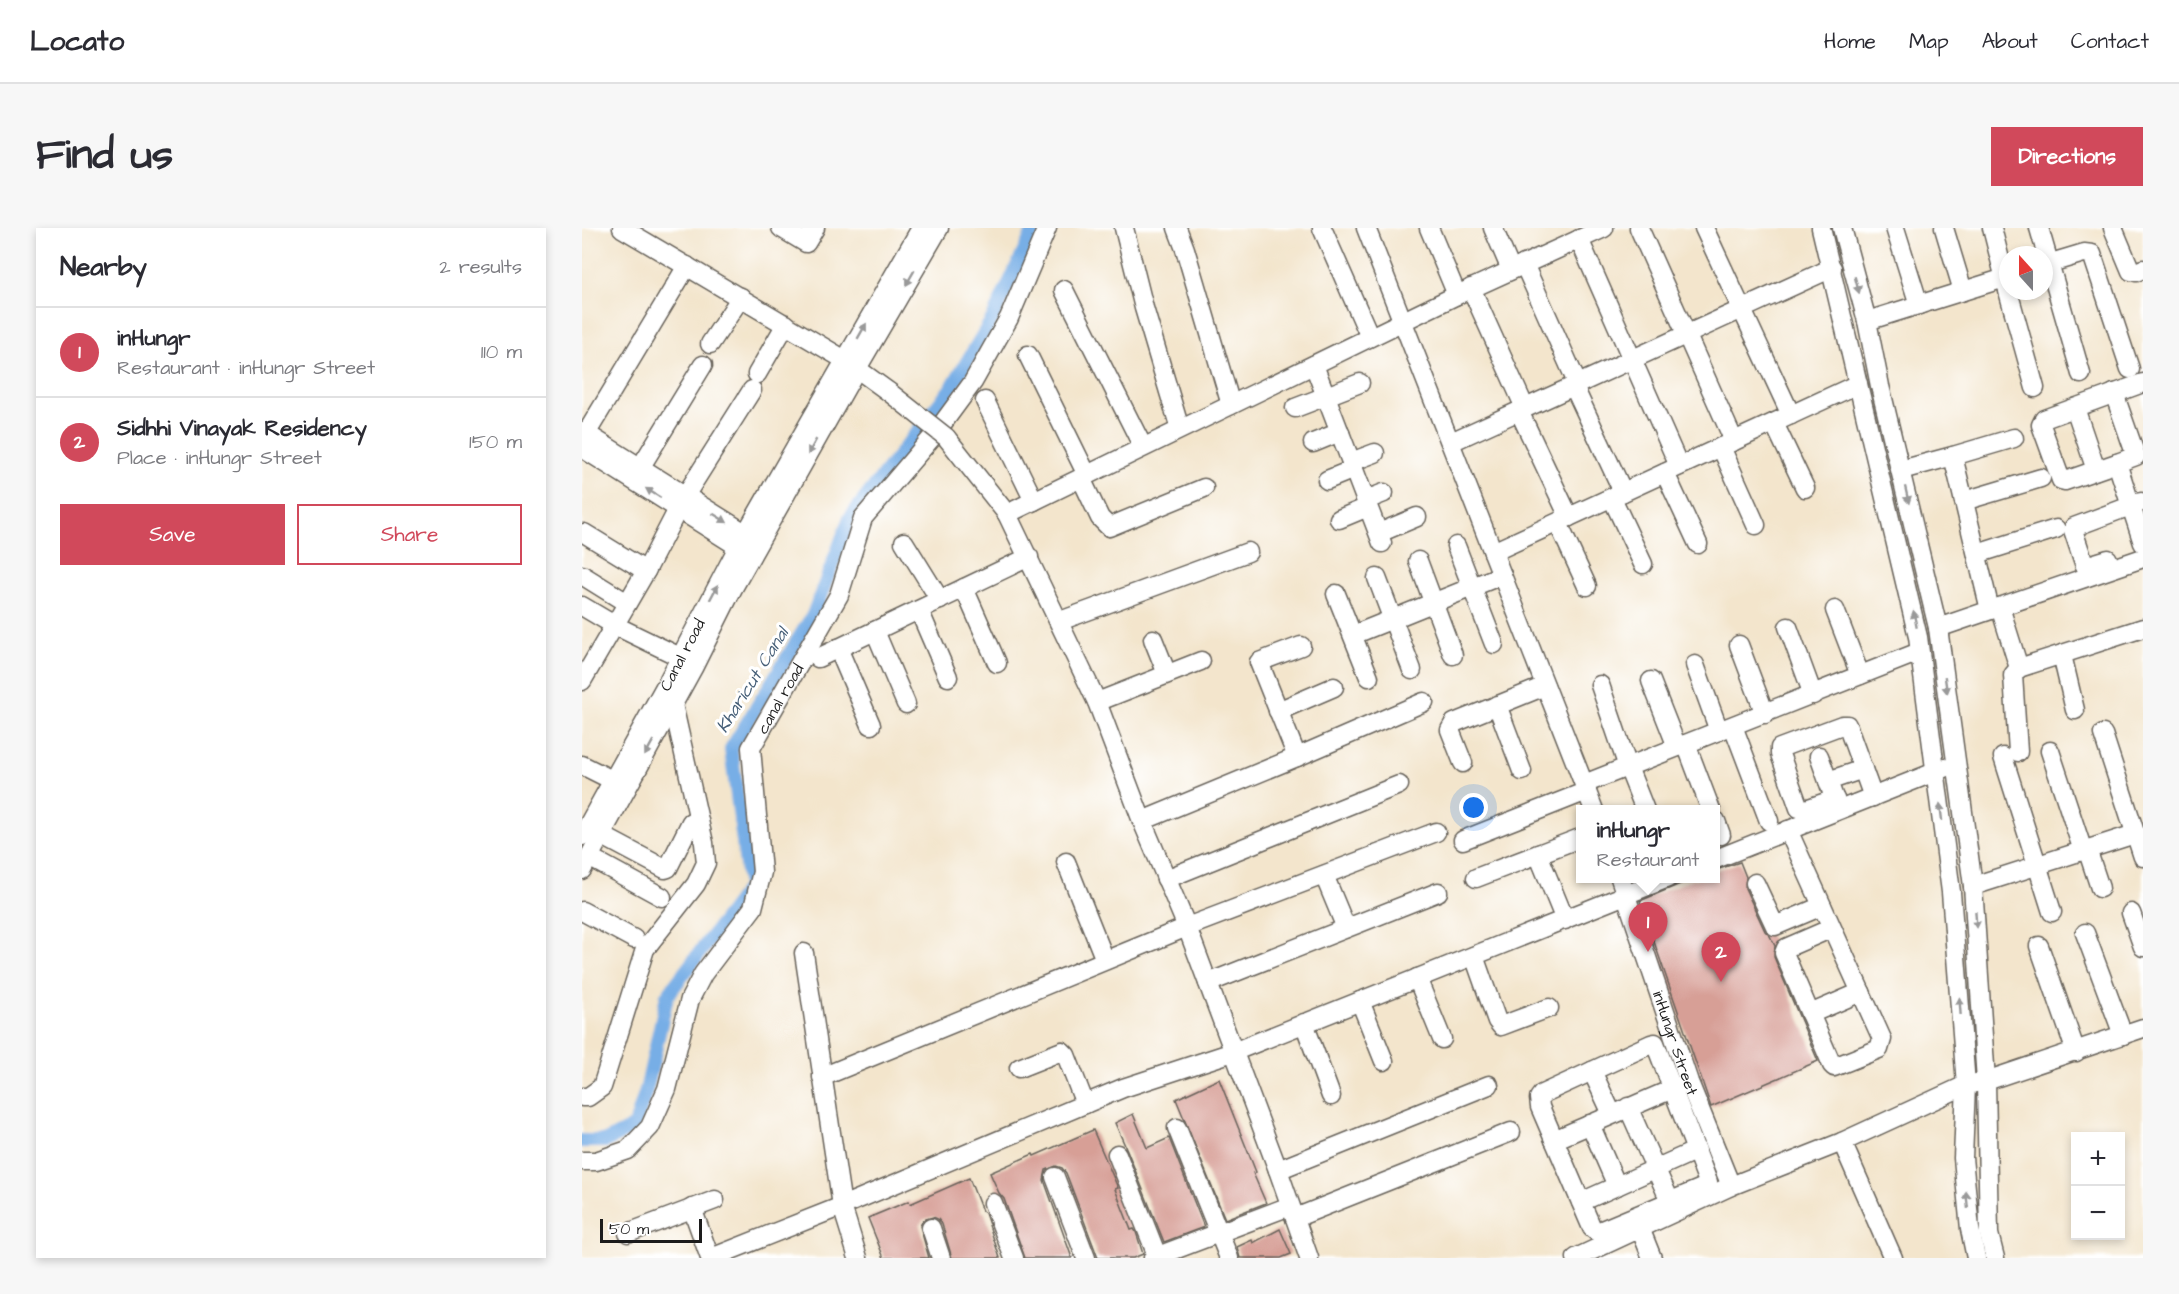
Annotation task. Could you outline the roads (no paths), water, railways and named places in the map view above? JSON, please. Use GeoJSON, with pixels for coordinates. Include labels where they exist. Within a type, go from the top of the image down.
{"type":"FeatureCollection","features":[{"type":"Feature","properties":{"kind":"street"},"geometry":{"type":"LineString","coordinates":[[622,228],[786,324],[851,364],[889,392],[946,437],[1007,514],[1097,702],[1142,821],[1208,983],[1309,1258]]}},
{"type":"Feature","properties":{"kind":"street"},"geometry":{"type":"LineString","coordinates":[[781,228],[806,243],[815,228]]}},
{"type":"Feature","properties":{"kind":"street","name":"Canal road"},"geometry":{"type":"LineString","coordinates":[[582,1097],[588,1097],[602,1087],[645,950],[696,884],[706,863],[704,843],[668,681],[851,364],[921,228]]}},
{"type":"Feature","properties":{"kind":"street"},"geometry":{"type":"LineString","coordinates":[[851,364],[939,228]]}},
{"type":"Feature","properties":{"kind":"street","name":"canal road"},"geometry":{"type":"LineString","coordinates":[[582,1161],[596,1161],[628,1150],[650,1127],[667,1089],[690,999],[703,974],[753,908],[762,872],[751,748],[839,595],[863,518],[934,435],[973,382],[1009,318],[1047,228]]}},
{"type":"Feature","properties":{"kind":"street"},"geometry":{"type":"LineString","coordinates":[[1124,228],[1144,308],[1180,429]]}},
{"type":"Feature","properties":{"kind":"street"},"geometry":{"type":"LineString","coordinates":[[1178,228],[1231,405]]}},
{"type":"Feature","properties":{"kind":"street"},"geometry":{"type":"LineString","coordinates":[[1322,228],[1370,337]]}},
{"type":"Feature","properties":{"kind":"street"},"geometry":{"type":"LineString","coordinates":[[1366,228],[1592,805]]}},
{"type":"Feature","properties":{"kind":"street"},"geometry":{"type":"LineString","coordinates":[[1429,228],[1464,292],[1522,410],[1587,586]]}},
{"type":"Feature","properties":{"kind":"street"},"geometry":{"type":"LineString","coordinates":[[1493,228],[1518,267],[1576,386],[1642,564]]}},
{"type":"Feature","properties":{"kind":"street"},"geometry":{"type":"LineString","coordinates":[[1007,514],[1403,321],[1604,228]]}},
{"type":"Feature","properties":{"kind":"street"},"geometry":{"type":"LineString","coordinates":[[1639,228],[1687,335],[1756,525]]}},
{"type":"Feature","properties":{"kind":"street"},"geometry":{"type":"LineString","coordinates":[[1704,228],[1791,415]]}},
{"type":"Feature","properties":{"kind":"street"},"geometry":{"type":"LineString","coordinates":[[1821,228],[1912,607],[1919,652],[1951,892],[1966,1085],[1963,1158],[1970,1229],[1976,1258]]}},
{"type":"Feature","properties":{"kind":"street"},"geometry":{"type":"LineString","coordinates":[[1842,228],[1867,321],[1880,386],[1938,628],[1973,886],[1986,1081],[1989,1234],[1995,1258]]}},
{"type":"Feature","properties":{"kind":"street"},"geometry":{"type":"LineString","coordinates":[[1895,228],[1919,305]]}},
{"type":"Feature","properties":{"kind":"street"},"geometry":{"type":"LineString","coordinates":[[1944,228],[1962,291]]}},
{"type":"Feature","properties":{"kind":"street"},"geometry":{"type":"LineString","coordinates":[[1992,228],[1999,254]]}},
{"type":"Feature","properties":{"kind":"street"},"geometry":{"type":"LineString","coordinates":[[2039,228],[2043,246]]}},
{"type":"Feature","properties":{"kind":"street"},"geometry":{"type":"LineString","coordinates":[[2113,228],[2131,271],[2143,270]]}},
{"type":"Feature","properties":{"kind":"street"},"geometry":{"type":"LineString","coordinates":[[1579,239],[1632,360],[1698,544]]}},
{"type":"Feature","properties":{"kind":"street"},"geometry":{"type":"LineString","coordinates":[[2053,263],[2084,253],[2089,252],[2092,255],[2130,369]]}},
{"type":"Feature","properties":{"kind":"street"},"geometry":{"type":"LineString","coordinates":[[583,438],[687,266]]}},
{"type":"Feature","properties":{"kind":"street"},"geometry":{"type":"LineString","coordinates":[[1450,442],[1832,268]]}},
{"type":"Feature","properties":{"kind":"street"},"geometry":{"type":"LineString","coordinates":[[2053,284],[2081,374]]}},
{"type":"Feature","properties":{"kind":"street"},"geometry":{"type":"LineString","coordinates":[[1867,321],[1962,291],[1999,285]]}},
{"type":"Feature","properties":{"kind":"street"},"geometry":{"type":"LineString","coordinates":[[1064,290],[1143,447]]}},
{"type":"Feature","properties":{"kind":"street"},"geometry":{"type":"LineString","coordinates":[[710,344],[741,297]]}},
{"type":"Feature","properties":{"kind":"street"},"geometry":{"type":"LineString","coordinates":[[2011,300],[2035,388]]}},
{"type":"Feature","properties":{"kind":"street"},"geometry":{"type":"LineString","coordinates":[[582,681],[786,324]]}},
{"type":"Feature","properties":{"kind":"street"},"geometry":{"type":"LineString","coordinates":[[1028,355],[1084,476],[1100,518],[1109,527],[1204,488]]}},
{"type":"Feature","properties":{"kind":"street"},"geometry":{"type":"LineString","coordinates":[[640,468],[703,365]]}},
{"type":"Feature","properties":{"kind":"street"},"geometry":{"type":"LineString","coordinates":[[1314,365],[1380,538],[1417,518]]}},
{"type":"Feature","properties":{"kind":"street"},"geometry":{"type":"LineString","coordinates":[[1295,408],[1360,383]]}},
{"type":"Feature","properties":{"kind":"street"},"geometry":{"type":"LineString","coordinates":[[2114,393],[2140,455],[2065,481],[2061,480],[2041,425],[2043,419],[2075,408],[2114,393],[2143,383]]}},
{"type":"Feature","properties":{"kind":"street"},"geometry":{"type":"LineString","coordinates":[[1494,552],[1858,384]]}},
{"type":"Feature","properties":{"kind":"street"},"geometry":{"type":"LineString","coordinates":[[985,402],[1034,501]]}},
{"type":"Feature","properties":{"kind":"street"},"geometry":{"type":"LineString","coordinates":[[2075,408],[2096,470]]}},
{"type":"Feature","properties":{"kind":"street"},"geometry":{"type":"LineString","coordinates":[[1774,423],[1804,488]]}},
{"type":"Feature","properties":{"kind":"street"},"geometry":{"type":"LineString","coordinates":[[1313,443],[1340,432]]}},
{"type":"Feature","properties":{"kind":"street"},"geometry":{"type":"LineString","coordinates":[[583,438],[640,468],[682,503]]}},
{"type":"Feature","properties":{"kind":"street"},"geometry":{"type":"LineString","coordinates":[[583,438],[748,544],[673,704],[585,863],[662,897]]}},
{"type":"Feature","properties":{"kind":"street"},"geometry":{"type":"LineString","coordinates":[[1901,470],[2014,438]]}},
{"type":"Feature","properties":{"kind":"street"},"geometry":{"type":"LineString","coordinates":[[1327,480],[1375,453]]}},
{"type":"Feature","properties":{"kind":"street"},"geometry":{"type":"LineString","coordinates":[[1953,456],[1977,554],[2019,668]]}},
{"type":"Feature","properties":{"kind":"street"},"geometry":{"type":"LineString","coordinates":[[2116,463],[2137,504],[2143,545],[2085,566],[2073,530],[2076,525],[2137,504]]}},
{"type":"Feature","properties":{"kind":"street"},"geometry":{"type":"LineString","coordinates":[[1964,501],[2041,478]]}},
{"type":"Feature","properties":{"kind":"street"},"geometry":{"type":"LineString","coordinates":[[1339,519],[1384,493]]}},
{"type":"Feature","properties":{"kind":"street"},"geometry":{"type":"LineString","coordinates":[[1977,554],[2056,529]]}},
{"type":"Feature","properties":{"kind":"street"},"geometry":{"type":"LineString","coordinates":[[584,533],[646,571]]}},
{"type":"Feature","properties":{"kind":"street"},"geometry":{"type":"LineString","coordinates":[[904,542],[940,600]]}},
{"type":"Feature","properties":{"kind":"street"},"geometry":{"type":"LineString","coordinates":[[1456,546],[1494,644]]}},
{"type":"Feature","properties":{"kind":"street"},"geometry":{"type":"LineString","coordinates":[[1060,621],[1248,552]]}},
{"type":"Feature","properties":{"kind":"street"},"geometry":{"type":"LineString","coordinates":[[819,658],[1029,557]]}},
{"type":"Feature","properties":{"kind":"street"},"geometry":{"type":"LineString","coordinates":[[1938,628],[2143,558]]}},
{"type":"Feature","properties":{"kind":"street"},"geometry":{"type":"LineString","coordinates":[[1418,561],[1453,655]]}},
{"type":"Feature","properties":{"kind":"street"},"geometry":{"type":"LineString","coordinates":[[582,575],[627,603]]}},
{"type":"Feature","properties":{"kind":"street"},"geometry":{"type":"LineString","coordinates":[[1353,635],[1502,575]]}},
{"type":"Feature","properties":{"kind":"street"},"geometry":{"type":"LineString","coordinates":[[1377,578],[1412,670]]}},
{"type":"Feature","properties":{"kind":"street"},"geometry":{"type":"LineString","coordinates":[[963,588],[997,663]]}},
{"type":"Feature","properties":{"kind":"street"},"geometry":{"type":"LineString","coordinates":[[1336,594],[1369,677]]}},
{"type":"Feature","properties":{"kind":"street"},"geometry":{"type":"LineString","coordinates":[[582,606],[614,625],[680,657]]}},
{"type":"Feature","properties":{"kind":"street"},"geometry":{"type":"LineString","coordinates":[[919,610],[948,677]]}},
{"type":"Feature","properties":{"kind":"street"},"geometry":{"type":"LineString","coordinates":[[1835,610],[1860,675]]}},
{"type":"Feature","properties":{"kind":"street"},"geometry":{"type":"LineString","coordinates":[[1788,627],[1813,694]]}},
{"type":"Feature","properties":{"kind":"street"},"geometry":{"type":"LineString","coordinates":[[2052,912],[2011,754],[2013,675],[2019,668],[2143,628]]}},
{"type":"Feature","properties":{"kind":"street"},"geometry":{"type":"LineString","coordinates":[[875,631],[906,704]]}},
{"type":"Feature","properties":{"kind":"street"},"geometry":{"type":"LineString","coordinates":[[1153,639],[1167,674]]}},
{"type":"Feature","properties":{"kind":"street"},"geometry":{"type":"LineString","coordinates":[[1739,645],[1765,714]]}},
{"type":"Feature","properties":{"kind":"street"},"geometry":{"type":"LineString","coordinates":[[1297,757],[1259,662],[1301,646]]}},
{"type":"Feature","properties":{"kind":"street"},"geometry":{"type":"LineString","coordinates":[[838,648],[872,726]]}},
{"type":"Feature","properties":{"kind":"street"},"geometry":{"type":"LineString","coordinates":[[1463,840],[1628,767],[1919,652]]}},
{"type":"Feature","properties":{"kind":"street"},"geometry":{"type":"LineString","coordinates":[[2062,655],[2075,710]]}},
{"type":"Feature","properties":{"kind":"street"},"geometry":{"type":"LineString","coordinates":[[1097,702],[1201,661]]}},
{"type":"Feature","properties":{"kind":"street"},"geometry":{"type":"LineString","coordinates":[[1695,665],[1769,821]]}},
{"type":"Feature","properties":{"kind":"street"},"geometry":{"type":"LineString","coordinates":[[582,836],[668,681]]}},
{"type":"Feature","properties":{"kind":"street"},"geometry":{"type":"LineString","coordinates":[[1651,681],[1709,805]]}},
{"type":"Feature","properties":{"kind":"street"},"geometry":{"type":"LineString","coordinates":[[1600,685],[1643,805]]}},
{"type":"Feature","properties":{"kind":"street"},"geometry":{"type":"LineString","coordinates":[[1462,763],[1450,730],[1454,723],[1545,686]]}},
{"type":"Feature","properties":{"kind":"street"},"geometry":{"type":"LineString","coordinates":[[1278,711],[1334,687]]}},
{"type":"Feature","properties":{"kind":"street"},"geometry":{"type":"LineString","coordinates":[[1142,821],[1424,702]]}},
{"type":"Feature","properties":{"kind":"street"},"geometry":{"type":"LineString","coordinates":[[1497,705],[1522,771]]}},
{"type":"Feature","properties":{"kind":"street"},"geometry":{"type":"LineString","coordinates":[[1837,805],[1799,808],[1780,754],[1780,748],[1845,725],[1848,727],[1868,784]]}},
{"type":"Feature","properties":{"kind":"street"},"geometry":{"type":"LineString","coordinates":[[2103,734],[2143,857]]}},
{"type":"Feature","properties":{"kind":"street"},"geometry":{"type":"LineString","coordinates":[[2050,751],[2100,888]]}},
{"type":"Feature","properties":{"kind":"street"},"geometry":{"type":"LineString","coordinates":[[1819,756],[1837,805]]}},
{"type":"Feature","properties":{"kind":"street"},"geometry":{"type":"LineString","coordinates":[[1828,781],[1868,784],[1936,771],[1957,764]]}},
{"type":"Feature","properties":{"kind":"street"},"geometry":{"type":"LineString","coordinates":[[582,765],[614,781]]}},
{"type":"Feature","properties":{"kind":"street"},"geometry":{"type":"LineString","coordinates":[[1720,857],[1788,830],[1837,805],[1868,784],[1889,778]]}},
{"type":"Feature","properties":{"kind":"street"},"geometry":{"type":"LineString","coordinates":[[1166,879],[1399,785]]}},
{"type":"Feature","properties":{"kind":"street"},"geometry":{"type":"LineString","coordinates":[[601,835],[666,870],[691,822]]}},
{"type":"Feature","properties":{"kind":"street"},"geometry":{"type":"LineString","coordinates":[[1788,830],[1882,1039],[1879,1049],[1834,1066],[1785,956],[1785,950],[1832,928]]}},
{"type":"Feature","properties":{"kind":"street"},"geometry":{"type":"LineString","coordinates":[[822,1077],[1186,927],[1436,832]]}},
{"type":"Feature","properties":{"kind":"street"},"geometry":{"type":"LineString","coordinates":[[1973,886],[2136,834]]}},
{"type":"Feature","properties":{"kind":"street"},"geometry":{"type":"LineString","coordinates":[[1476,878],[1576,840]]}},
{"type":"Feature","properties":{"kind":"street"},"geometry":{"type":"LineString","coordinates":[[1538,854],[1565,920]]}},
{"type":"Feature","properties":{"kind":"street"},"geometry":{"type":"LineString","coordinates":[[1066,862],[1105,960]]}},
{"type":"Feature","properties":{"kind":"street"},"geometry":{"type":"LineString","coordinates":[[1324,875],[1346,928]]}},
{"type":"Feature","properties":{"kind":"street","name":"inHungr Street"},"geometry":{"type":"LineString","coordinates":[[1621,883],[1681,1085],[1731,1186]]}},
{"type":"Feature","properties":{"kind":"street"},"geometry":{"type":"LineString","coordinates":[[692,1208],[711,1258],[842,1206],[1123,1088],[1233,1052],[1658,883]]}},
{"type":"Feature","properties":{"kind":"street"},"geometry":{"type":"LineString","coordinates":[[1755,884],[1775,926],[1822,906]]}},
{"type":"Feature","properties":{"kind":"street"},"geometry":{"type":"LineString","coordinates":[[1208,983],[1438,892]]}},
{"type":"Feature","properties":{"kind":"street"},"geometry":{"type":"LineString","coordinates":[[582,911],[634,939]]}},
{"type":"Feature","properties":{"kind":"street"},"geometry":{"type":"LineString","coordinates":[[2131,913],[2143,947]]}},
{"type":"Feature","properties":{"kind":"street"},"geometry":{"type":"LineString","coordinates":[[2085,933],[2123,1035]]}},
{"type":"Feature","properties":{"kind":"street"},"geometry":{"type":"LineString","coordinates":[[2039,946],[2076,1052]]}},
{"type":"Feature","properties":{"kind":"street"},"geometry":{"type":"LineString","coordinates":[[804,953],[842,1206],[858,1258]]}},
{"type":"Feature","properties":{"kind":"street"},"geometry":{"type":"LineString","coordinates":[[1474,956],[1497,1021],[1501,1026],[1549,1008]]}},
{"type":"Feature","properties":{"kind":"street"},"geometry":{"type":"LineString","coordinates":[[1417,978],[1442,1039]]}},
{"type":"Feature","properties":{"kind":"street"},"geometry":{"type":"LineString","coordinates":[[1810,1014],[1861,992]]}},
{"type":"Feature","properties":{"kind":"street"},"geometry":{"type":"LineString","coordinates":[[1360,1001],[1384,1061]]}},
{"type":"Feature","properties":{"kind":"street"},"geometry":{"type":"LineString","coordinates":[[1304,1023],[1331,1096]]}},
{"type":"Feature","properties":{"kind":"street"},"geometry":{"type":"LineString","coordinates":[[1576,1258],[1602,1252],[1640,1228],[1731,1186],[1842,1142],[1966,1085],[1986,1081],[2143,1028]]}},
{"type":"Feature","properties":{"kind":"street"},"geometry":{"type":"LineString","coordinates":[[1655,1044],[1681,1085],[1697,1150],[1708,1182],[1702,1188],[1597,1232],[1592,1228],[1540,1107],[1539,1098],[1542,1094],[1592,1071],[1655,1044]]}},
{"type":"Feature","properties":{"kind":"street"},"geometry":{"type":"LineString","coordinates":[[1018,1068],[1062,1051],[1066,1055],[1085,1104]]}},
{"type":"Feature","properties":{"kind":"street"},"geometry":{"type":"LineString","coordinates":[[1592,1071],[1620,1110],[1655,1168],[1670,1201]]}},
{"type":"Feature","properties":{"kind":"street"},"geometry":{"type":"LineString","coordinates":[[1278,1170],[1490,1085]]}},
{"type":"Feature","properties":{"kind":"street"},"geometry":{"type":"LineString","coordinates":[[1554,1140],[1681,1085]]}},
{"type":"Feature","properties":{"kind":"street"},"geometry":{"type":"LineString","coordinates":[[1590,1124],[1617,1186]]}},
{"type":"Feature","properties":{"kind":"street"},"geometry":{"type":"LineString","coordinates":[[1177,1128],[1229,1258]]}},
{"type":"Feature","properties":{"kind":"street"},"geometry":{"type":"LineString","coordinates":[[1117,1154],[1156,1258],[1220,1233],[1292,1212],[1511,1132]]}},
{"type":"Feature","properties":{"kind":"street"},"geometry":{"type":"LineString","coordinates":[[1842,1142],[1893,1258]]}},
{"type":"Feature","properties":{"kind":"street"},"geometry":{"type":"LineString","coordinates":[[1581,1202],[1697,1150]]}},
{"type":"Feature","properties":{"kind":"street"},"geometry":{"type":"LineString","coordinates":[[1055,1177],[1086,1258]]}},
{"type":"Feature","properties":{"kind":"street"},"geometry":{"type":"LineString","coordinates":[[628,1233],[715,1200]]}},
{"type":"Feature","properties":{"kind":"street"},"geometry":{"type":"LineString","coordinates":[[993,1203],[1014,1258]]}},
{"type":"Feature","properties":{"kind":"street"},"geometry":{"type":"LineString","coordinates":[[931,1228],[941,1258]]}},
{"type":"Feature","properties":{"kind":"street"},"geometry":{"type":"LineString","coordinates":[[1640,1228],[1652,1258]]}},
{"type":"Feature","properties":{"kind":"waterway","name":"Kharicut Canal"},"geometry":{"type":"LineString","coordinates":[[582,1141],[606,1141],[635,1126],[647,1087],[667,996],[749,887],[731,749],[813,615],[850,518],[952,387],[994,316],[1035,228]]}},
{"type":"Feature","properties":{"kind":"place","name":"inHungr"},"geometry":{"type":"Point","coordinates":[1648,952]}},
{"type":"Feature","properties":{"kind":"place","name":"Sidhhi Vinayak Residency"},"geometry":{"type":"Point","coordinates":[1721,982]}}]}
